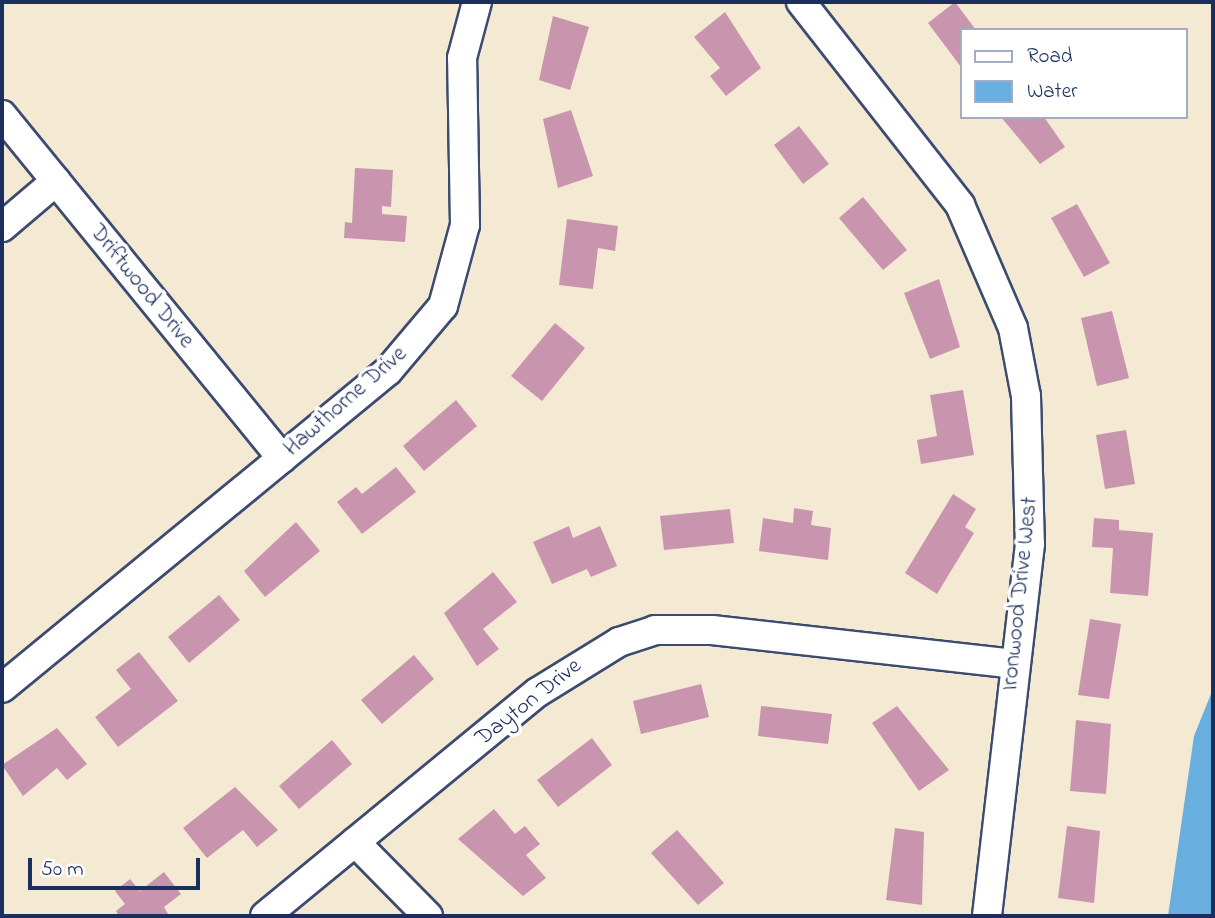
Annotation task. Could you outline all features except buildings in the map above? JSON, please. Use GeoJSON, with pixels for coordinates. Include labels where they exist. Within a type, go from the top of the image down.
{"type":"FeatureCollection","features":[{"type":"Feature","properties":{"kind":"street","name":"Hawthorne Drive"},"geometry":{"type":"LineString","coordinates":[[2,688],[388,371],[443,306],[465,225],[462,58],[477,2]]}},
{"type":"Feature","properties":{"kind":"street","name":"Ironwood Drive West"},"geometry":{"type":"LineString","coordinates":[[801,2],[960,205],[1013,328],[1026,396],[1033,505],[987,916]]}},
{"type":"Feature","properties":{"kind":"street","name":"Driftwood Drive"},"geometry":{"type":"LineString","coordinates":[[2,115],[282,458]]}},
{"type":"Feature","properties":{"kind":"street"},"geometry":{"type":"LineString","coordinates":[[2,227],[56,181]]}},
{"type":"Feature","properties":{"kind":"street","name":"Dayton Drive"},"geometry":{"type":"LineString","coordinates":[[265,916],[582,660],[655,630],[712,630],[1014,664]]}},
{"type":"Feature","properties":{"kind":"street"},"geometry":{"type":"LineString","coordinates":[[355,842],[428,916]]}},
{"type":"Feature","properties":{"kind":"water"},"geometry":{"type":"Polygon","coordinates":[[[1213,689],[1213,916],[1168,916],[1194,736],[1213,689]]]}}]}
